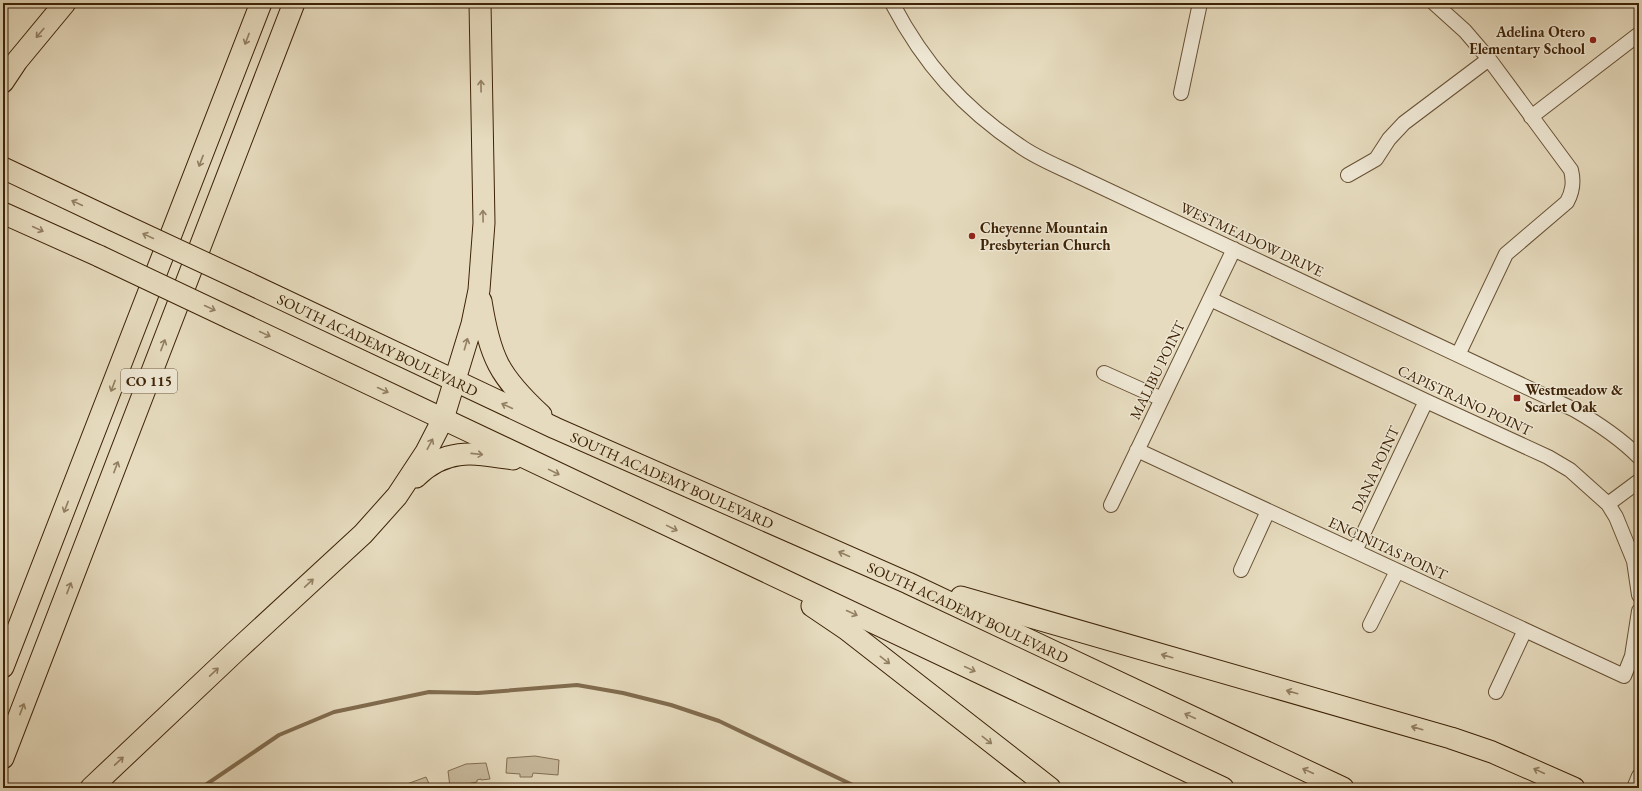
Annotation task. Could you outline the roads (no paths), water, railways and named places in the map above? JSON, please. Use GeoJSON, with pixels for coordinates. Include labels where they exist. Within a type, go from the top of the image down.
{"type":"FeatureCollection","features":[{"type":"Feature","properties":{"kind":"highway"},"geometry":{"type":"LineString","coordinates":[[3,82],[17,60],[65,3]]}},
{"type":"Feature","properties":{"kind":"highway","name":"CO 115"},"geometry":{"type":"LineString","coordinates":[[3,667],[262,3]]}},
{"type":"Feature","properties":{"kind":"highway","name":"CO 115"},"geometry":{"type":"LineString","coordinates":[[3,758],[294,3]]}},
{"type":"Feature","properties":{"kind":"highway"},"geometry":{"type":"LineString","coordinates":[[397,496],[426,452],[443,419],[456,382],[479,290],[484,223],[480,3]]}},
{"type":"Feature","properties":{"kind":"highway","name":"SOUTH ACADEMY BOULEVARD"},"geometry":{"type":"LineString","coordinates":[[3,168],[555,428],[908,583],[1343,788]]}},
{"type":"Feature","properties":{"kind":"highway"},"geometry":{"type":"LineString","coordinates":[[3,213],[99,256],[1223,788]]}},
{"type":"Feature","properties":{"kind":"highway"},"geometry":{"type":"LineString","coordinates":[[479,290],[494,356],[504,376],[522,397],[555,428]]}},
{"type":"Feature","properties":{"kind":"highway"},"geometry":{"type":"LineString","coordinates":[[91,788],[363,534],[397,496],[428,465],[445,456],[468,453],[534,462]]}},
{"type":"Feature","properties":{"kind":"highway"},"geometry":{"type":"LineString","coordinates":[[737,559],[846,629],[1050,788]]}},
{"type":"Feature","properties":{"kind":"highway"},"geometry":{"type":"LineString","coordinates":[[908,583],[1451,738],[1492,752],[1574,788]]}},
{"type":"Feature","properties":{"kind":"street","name":"WESTMEADOW DRIVE"},"geometry":{"type":"LineString","coordinates":[[892,3],[906,31],[931,67],[961,100],[1002,134],[1021,147],[1055,165],[1575,410],[1601,425],[1623,441],[1639,457]]}},
{"type":"Feature","properties":{"kind":"street"},"geometry":{"type":"LineString","coordinates":[[1181,93],[1200,3]]}},
{"type":"Feature","properties":{"kind":"street"},"geometry":{"type":"LineString","coordinates":[[1434,3],[1465,31],[1488,59],[1571,170],[1573,186],[1567,202],[1506,254],[1458,355]]}},
{"type":"Feature","properties":{"kind":"street"},"geometry":{"type":"LineString","coordinates":[[1531,117],[1639,34]]}},
{"type":"Feature","properties":{"kind":"street"},"geometry":{"type":"LineString","coordinates":[[1348,175],[1376,159],[1389,139],[1404,123],[1488,59]]}},
{"type":"Feature","properties":{"kind":"street","name":"MALIBU POINT"},"geometry":{"type":"LineString","coordinates":[[1111,505],[1234,249]]}},
{"type":"Feature","properties":{"kind":"street","name":"CAPISTRANO POINT"},"geometry":{"type":"LineString","coordinates":[[1210,299],[1548,457],[1570,470],[1608,504],[1616,517],[1634,561],[1639,595]]}},
{"type":"Feature","properties":{"kind":"street"},"geometry":{"type":"LineString","coordinates":[[1104,373],[1162,399]]}},
{"type":"Feature","properties":{"kind":"street","name":"DANA POINT"},"geometry":{"type":"LineString","coordinates":[[1355,551],[1426,401]]}},
{"type":"Feature","properties":{"kind":"street","name":"ENCINITAS POINT"},"geometry":{"type":"LineString","coordinates":[[1137,450],[1624,676],[1632,656],[1639,611]]}},
{"type":"Feature","properties":{"kind":"street"},"geometry":{"type":"LineString","coordinates":[[1608,504],[1639,481]]}},
{"type":"Feature","properties":{"kind":"street"},"geometry":{"type":"LineString","coordinates":[[1241,570],[1268,511]]}},
{"type":"Feature","properties":{"kind":"street"},"geometry":{"type":"LineString","coordinates":[[1370,625],[1397,571]]}},
{"type":"Feature","properties":{"kind":"street"},"geometry":{"type":"LineString","coordinates":[[1496,692],[1525,630]]}},
{"type":"Feature","properties":{"kind":"street"},"geometry":{"type":"LineString","coordinates":[[1634,788],[1639,776]]}},
{"type":"Feature","properties":{"kind":"waterway"},"geometry":{"type":"LineString","coordinates":[[201,788],[279,735],[334,712],[429,692],[478,693],[577,685],[623,693],[671,705],[719,721],[859,788]]}},
{"type":"Feature","properties":{"kind":"place","name":"Adelina Otero Elementary School"},"geometry":{"type":"Point","coordinates":[1593,40]}},
{"type":"Feature","properties":{"kind":"place","name":"Cheyenne Mountain Presbyterian Church"},"geometry":{"type":"Point","coordinates":[972,236]}},
{"type":"Feature","properties":{"kind":"place","name":"Westmeadow & Scarlet Oak"},"geometry":{"type":"Point","coordinates":[1517,398]}}]}
